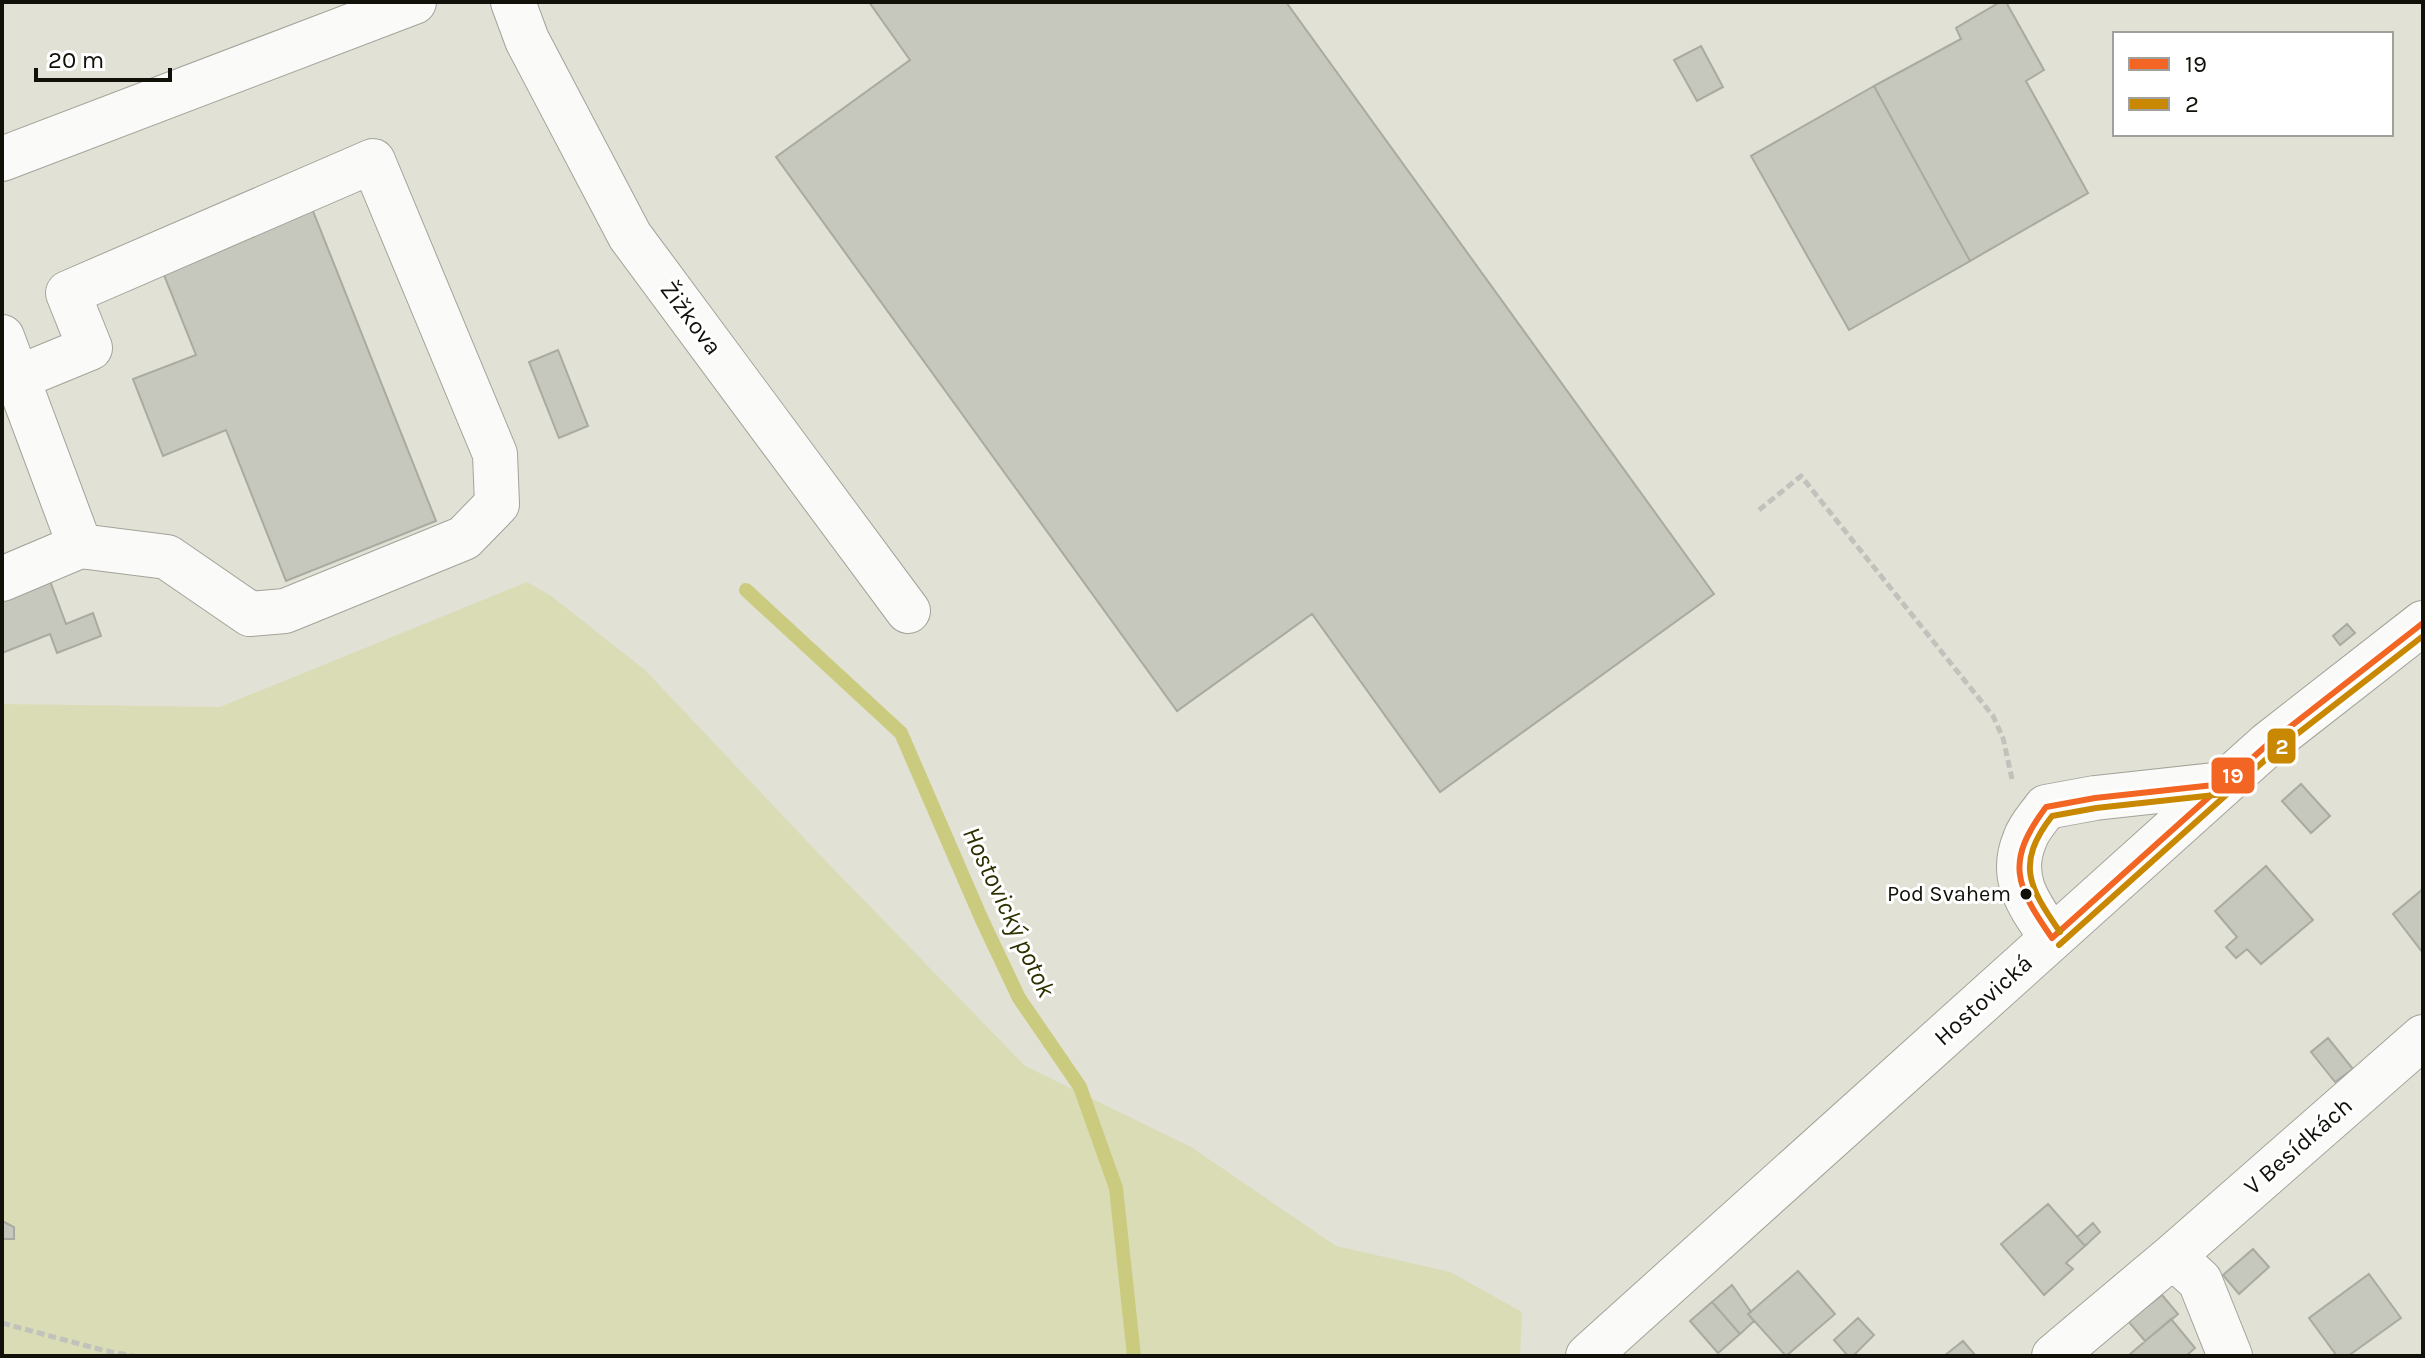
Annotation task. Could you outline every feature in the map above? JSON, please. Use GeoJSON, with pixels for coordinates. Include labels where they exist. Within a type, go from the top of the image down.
{"type":"FeatureCollection","features":[{"type":"Feature","properties":{"kind":"street"},"geometry":{"type":"LineString","coordinates":[[2,159],[414,2]]}},
{"type":"Feature","properties":{"kind":"street","name":"Žižkova"},"geometry":{"type":"LineString","coordinates":[[513,2],[527,40],[630,236],[908,611]]}},
{"type":"Feature","properties":{"kind":"street"},"geometry":{"type":"LineString","coordinates":[[2,579],[80,546],[167,557],[250,614],[285,611],[464,538],[497,504],[495,454],[373,161],[68,293],[90,348],[17,378]]}},
{"type":"Feature","properties":{"kind":"street"},"geometry":{"type":"LineString","coordinates":[[2,337],[80,546]]}},
{"type":"Feature","properties":{"kind":"street","name":"Hostovická"},"geometry":{"type":"LineString","coordinates":[[1588,1356],[2268,744],[2423,623]]}},
{"type":"Feature","properties":{"kind":"street"},"geometry":{"type":"LineString","coordinates":[[2052,938],[2025,899],[2017,866],[2025,837],[2046,807],[2095,798],[2223,784]]}},
{"type":"Feature","properties":{"kind":"street","name":"V Besídkách"},"geometry":{"type":"LineString","coordinates":[[2054,1356],[2423,1037]]}},
{"type":"Feature","properties":{"kind":"street"},"geometry":{"type":"LineString","coordinates":[[2173,1256],[2200,1281],[2230,1356]]}},
{"type":"Feature","properties":{"kind":"path"},"geometry":{"type":"LineString","coordinates":[[1759,510],[1801,476],[1993,716],[2003,738],[2013,784]]}},
{"type":"Feature","properties":{"kind":"path"},"geometry":{"type":"LineString","coordinates":[[2,1323],[133,1356]]}},
{"type":"Feature","properties":{"kind":"green space"},"geometry":{"type":"Polygon","coordinates":[[[527,582],[551,596],[645,670],[1025,1066],[1191,1147],[1336,1246],[1450,1272],[1522,1312],[1520,1356],[2,1356],[2,704],[220,707],[527,582]]]}},
{"type":"Feature","properties":{"kind":"building"},"geometry":{"type":"Polygon","coordinates":[[[869,2],[1286,2],[1714,594],[1440,792],[1312,614],[1177,711],[776,157],[910,60],[869,2]]]}},
{"type":"Feature","properties":{"kind":"building"},"geometry":{"type":"Polygon","coordinates":[[[2000,2],[2006,2],[2044,70],[2026,81],[2088,193],[1970,261],[1874,86],[1961,39],[1956,28],[2000,2]]]}},
{"type":"Feature","properties":{"kind":"building"},"geometry":{"type":"Polygon","coordinates":[[[1701,46],[1723,87],[1697,101],[1674,60],[1701,46]]]}},
{"type":"Feature","properties":{"kind":"building"},"geometry":{"type":"Polygon","coordinates":[[[1874,86],[1970,261],[1849,330],[1751,156],[1874,86]]]}},
{"type":"Feature","properties":{"kind":"building"},"geometry":{"type":"Polygon","coordinates":[[[309,201],[436,521],[286,581],[226,430],[163,456],[133,379],[196,355],[158,260],[309,201]]]}},
{"type":"Feature","properties":{"kind":"building"},"geometry":{"type":"Polygon","coordinates":[[[558,350],[588,426],[559,438],[529,362],[558,350]]]}},
{"type":"Feature","properties":{"kind":"building"},"geometry":{"type":"Polygon","coordinates":[[[50,581],[66,624],[93,613],[101,636],[57,653],[50,634],[2,653],[2,600],[50,581]]]}},
{"type":"Feature","properties":{"kind":"building"},"geometry":{"type":"Polygon","coordinates":[[[2347,624],[2355,633],[2340,645],[2333,636],[2347,624]]]}},
{"type":"Feature","properties":{"kind":"building"},"geometry":{"type":"Polygon","coordinates":[[[2301,784],[2330,816],[2311,833],[2282,801],[2301,784]]]}},
{"type":"Feature","properties":{"kind":"building"},"geometry":{"type":"Polygon","coordinates":[[[2266,866],[2313,920],[2261,964],[2247,949],[2236,958],[2226,947],[2237,937],[2215,911],[2266,866]]]}},
{"type":"Feature","properties":{"kind":"building"},"geometry":{"type":"Polygon","coordinates":[[[2423,889],[2423,953],[2393,914],[2423,889]]]}},
{"type":"Feature","properties":{"kind":"building"},"geometry":{"type":"Polygon","coordinates":[[[2328,1038],[2353,1069],[2335,1082],[2311,1052],[2328,1038]]]}},
{"type":"Feature","properties":{"kind":"building"},"geometry":{"type":"Polygon","coordinates":[[[2048,1204],[2085,1246],[2066,1263],[2073,1269],[2044,1295],[2001,1244],[2048,1204]]]}},
{"type":"Feature","properties":{"kind":"building"},"geometry":{"type":"Polygon","coordinates":[[[2,1221],[14,1227],[14,1239],[2,1239],[2,1221]]]}},
{"type":"Feature","properties":{"kind":"building"},"geometry":{"type":"Polygon","coordinates":[[[2093,1223],[2100,1232],[2085,1246],[2077,1237],[2093,1223]]]}},
{"type":"Feature","properties":{"kind":"building"},"geometry":{"type":"Polygon","coordinates":[[[2253,1249],[2269,1267],[2239,1294],[2223,1275],[2253,1249]]]}},
{"type":"Feature","properties":{"kind":"building"},"geometry":{"type":"Polygon","coordinates":[[[1798,1271],[1835,1314],[1786,1356],[1748,1314],[1798,1271]]]}},
{"type":"Feature","properties":{"kind":"building"},"geometry":{"type":"Polygon","coordinates":[[[2369,1274],[2401,1318],[2348,1356],[2337,1356],[2309,1318],[2369,1274]]]}},
{"type":"Feature","properties":{"kind":"building"},"geometry":{"type":"Polygon","coordinates":[[[1732,1285],[1754,1321],[1740,1334],[1712,1302],[1732,1285]]]}},
{"type":"Feature","properties":{"kind":"building"},"geometry":{"type":"Polygon","coordinates":[[[2162,1295],[2178,1314],[2145,1341],[2128,1321],[2162,1295]]]}},
{"type":"Feature","properties":{"kind":"building"},"geometry":{"type":"Polygon","coordinates":[[[1712,1302],[1740,1334],[1718,1353],[1690,1321],[1712,1302]]]}},
{"type":"Feature","properties":{"kind":"building"},"geometry":{"type":"Polygon","coordinates":[[[1858,1318],[1874,1335],[1853,1356],[1848,1356],[1834,1340],[1858,1318]]]}},
{"type":"Feature","properties":{"kind":"building"},"geometry":{"type":"Polygon","coordinates":[[[2171,1319],[2195,1348],[2186,1356],[2129,1355],[2171,1319]]]}},
{"type":"Feature","properties":{"kind":"building"},"geometry":{"type":"Polygon","coordinates":[[[1963,1341],[1976,1356],[1944,1356],[1963,1341]]]}},
{"type":"Feature","properties":{"kind":"waterway","name":"Hostovický potok"},"geometry":{"type":"LineString","coordinates":[[746,590],[901,733],[1019,998],[1080,1087],[1116,1188],[1134,1356]]}},
{"type":"Feature","properties":{"kind":"transit line","name":"19"},"geometry":{"type":"LineString","coordinates":[[2052,938],[2268,744],[2423,623]]}},
{"type":"Feature","properties":{"kind":"transit line","name":"2"},"geometry":{"type":"LineString","coordinates":[[2059,945],[2274,752],[2423,636]]}},
{"type":"Feature","properties":{"kind":"transit line","name":"19"},"geometry":{"type":"LineString","coordinates":[[2052,938],[2030,903],[2020,873],[2024,843],[2046,807],[2095,798],[2223,784]]}},
{"type":"Feature","properties":{"kind":"transit line","name":"2"},"geometry":{"type":"LineString","coordinates":[[2060,932],[2040,902],[2030,875],[2033,848],[2052,816],[2224,794]]}},
{"type":"Feature","properties":{"kind":"place","name":"Pod Svahem"},"geometry":{"type":"Point","coordinates":[2026,894]}}]}
